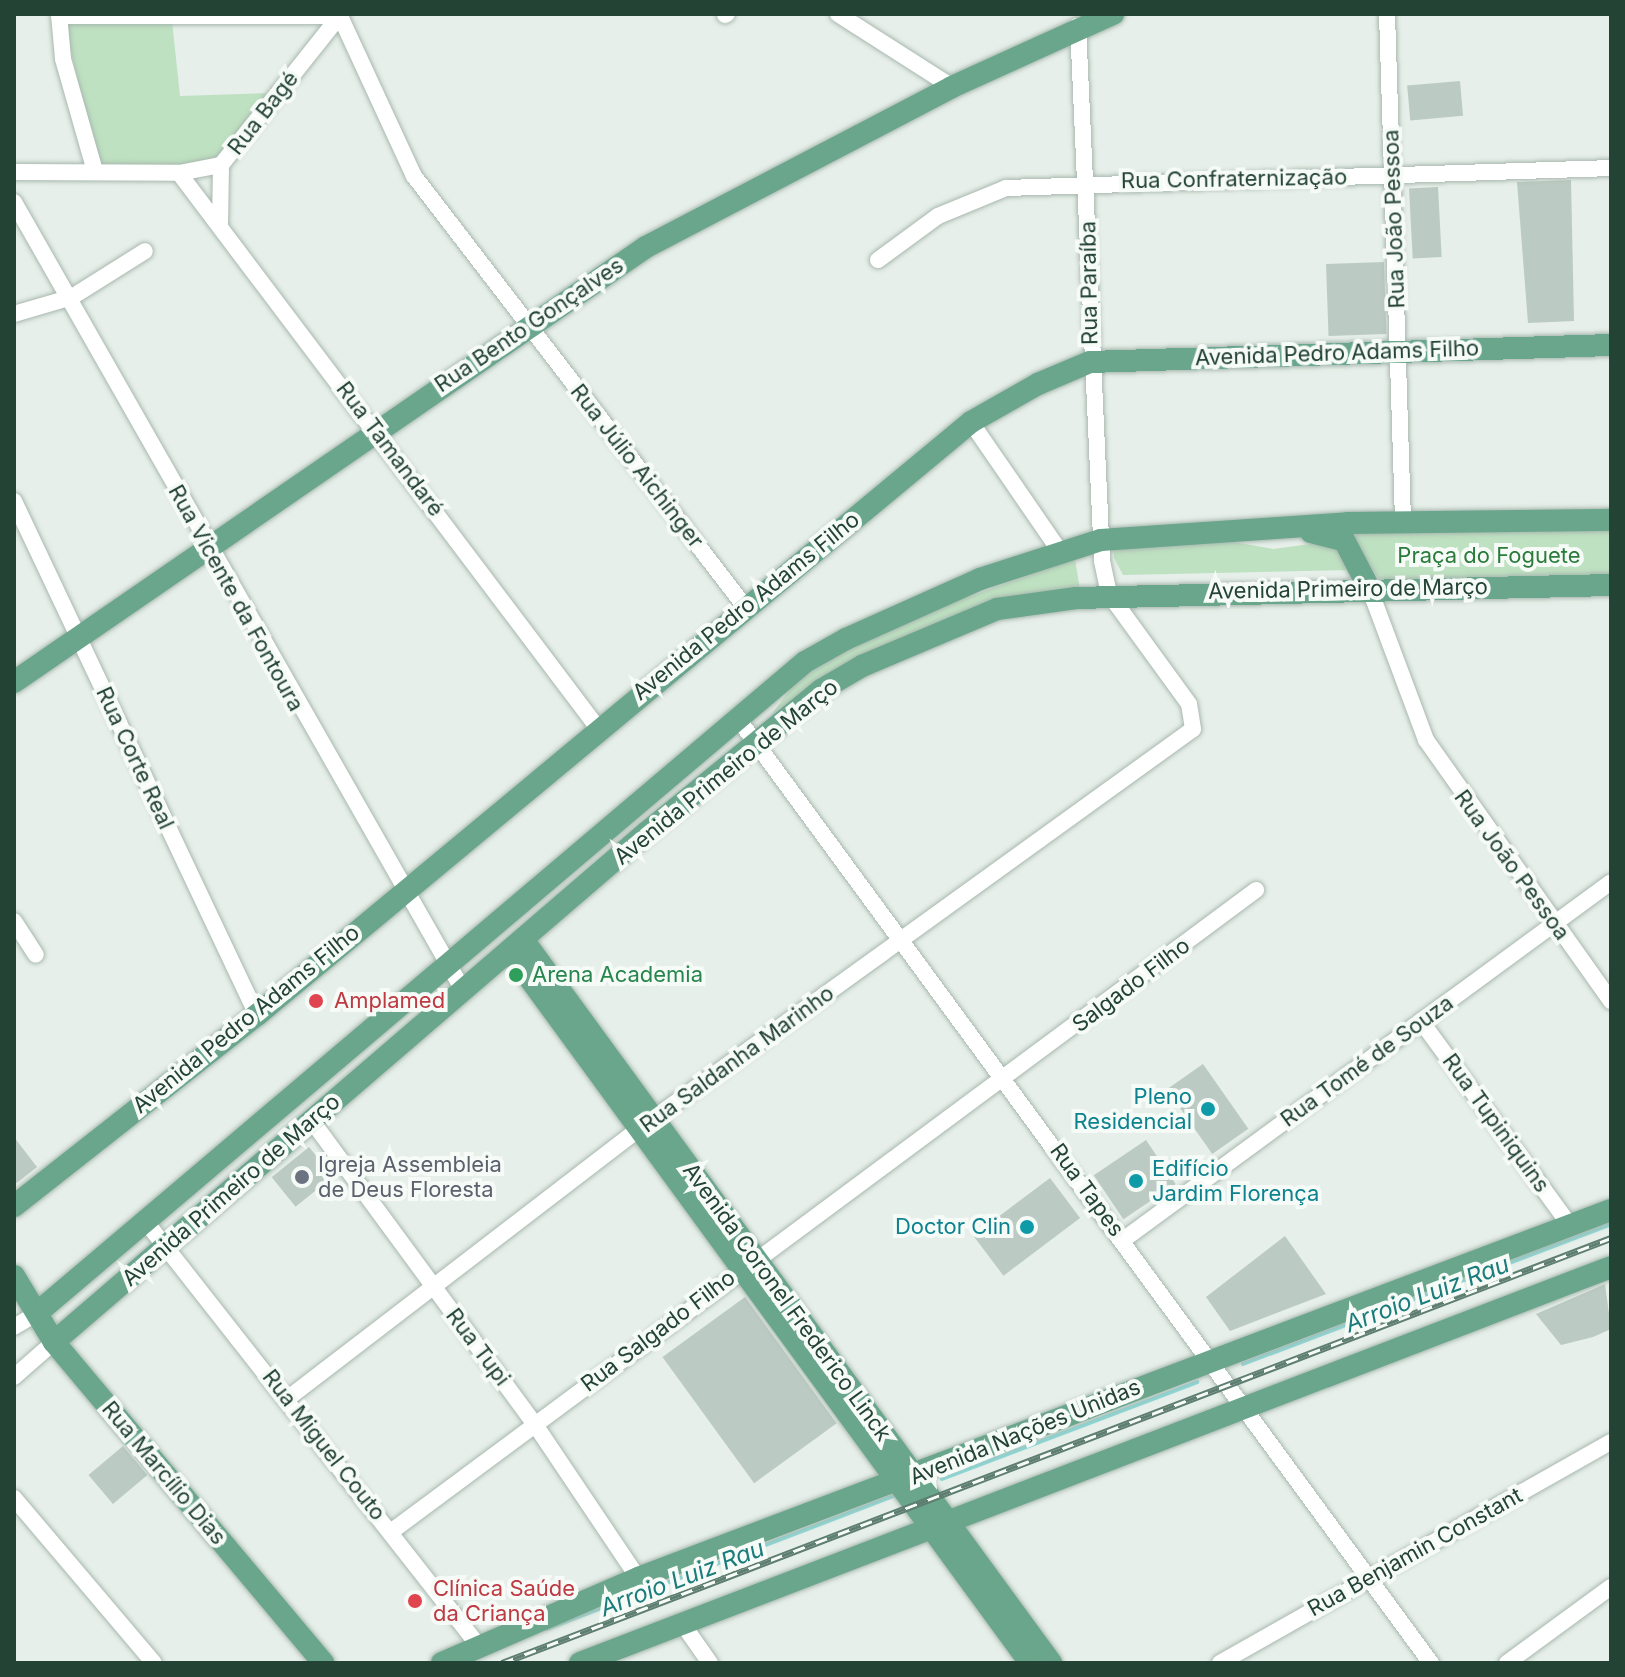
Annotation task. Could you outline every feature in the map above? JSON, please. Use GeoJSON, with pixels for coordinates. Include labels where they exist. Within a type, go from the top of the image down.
{"type":"FeatureCollection","features":[{"type":"Feature","properties":{"kind":"main road","name":"Rua Bento Gonçalves"},"geometry":{"type":"LineString","coordinates":[[14,682],[527,324],[688,223],[1084,20],[1113,14]]}},
{"type":"Feature","properties":{"kind":"main road","name":"Avenida Pedro Adams Filho"},"geometry":{"type":"LineString","coordinates":[[14,1206],[257,1015],[597,727],[971,422],[1090,362],[1398,348],[1611,345]]}},
{"type":"Feature","properties":{"kind":"main road","name":"Avenida Primeiro de Março"},"geometry":{"type":"LineString","coordinates":[[37,1313],[805,662],[846,639],[980,579],[1101,540],[1242,527],[1403,521],[1611,520]]}},
{"type":"Feature","properties":{"kind":"main road"},"geometry":{"type":"LineString","coordinates":[[1242,527],[1335,535],[1351,549],[1370,590]]}},
{"type":"Feature","properties":{"kind":"main road","name":"Avenida Primeiro de Março"},"geometry":{"type":"LineString","coordinates":[[54,1342],[463,990],[821,690],[924,637],[997,609],[1109,594],[1611,585]]}},
{"type":"Feature","properties":{"kind":"main road","name":"Avenida Coronel Frederico Linck"},"geometry":{"type":"LineString","coordinates":[[518,947],[907,1479],[1030,1663]]}},
{"type":"Feature","properties":{"kind":"main road","name":"Avenida Nações Unidas"},"geometry":{"type":"LineString","coordinates":[[442,1663],[638,1578],[907,1479],[1210,1359],[1611,1210]]}},
{"type":"Feature","properties":{"kind":"main road"},"geometry":{"type":"LineString","coordinates":[[580,1663],[942,1528],[1610,1269]]}},
{"type":"Feature","properties":{"kind":"main road","name":"Rua Marcílio Dias"},"geometry":{"type":"LineString","coordinates":[[14,1276],[54,1342],[323,1663]]}},
{"type":"Feature","properties":{"kind":"main road","name":"Avenida Coronel Frederico Linck"},"geometry":{"type":"LineString","coordinates":[[942,1528],[1051,1663]]}},
{"type":"Feature","properties":{"kind":"street"},"geometry":{"type":"LineString","coordinates":[[838,14],[952,87]]}},
{"type":"Feature","properties":{"kind":"street","name":"Rua João Pessoa"},"geometry":{"type":"LineString","coordinates":[[1387,14],[1403,521]]}},
{"type":"Feature","properties":{"kind":"street"},"geometry":{"type":"LineString","coordinates":[[95,171],[63,59],[59,15],[340,15]]}},
{"type":"Feature","properties":{"kind":"street","name":"Rua Bagé"},"geometry":{"type":"LineString","coordinates":[[220,224],[221,165],[340,15]]}},
{"type":"Feature","properties":{"kind":"street","name":"Rua Júlio Aichinger"},"geometry":{"type":"LineString","coordinates":[[340,15],[414,176],[746,608]]}},
{"type":"Feature","properties":{"kind":"street","name":"Rua Paraíba"},"geometry":{"type":"LineString","coordinates":[[1084,20],[1090,362],[1101,540],[1109,594]]}},
{"type":"Feature","properties":{"kind":"street"},"geometry":{"type":"LineString","coordinates":[[14,172],[179,173],[221,165]]}},
{"type":"Feature","properties":{"kind":"street","name":"Rua Confraternização"},"geometry":{"type":"LineString","coordinates":[[878,260],[967,202],[1006,188],[1087,180],[1394,178],[1611,168]]}},
{"type":"Feature","properties":{"kind":"street","name":"Rua Tamandaré"},"geometry":{"type":"LineString","coordinates":[[179,173],[376,430],[597,727]]}},
{"type":"Feature","properties":{"kind":"street","name":"Rua Vicente da Fontoura"},"geometry":{"type":"LineString","coordinates":[[14,202],[72,297],[206,548],[402,891],[463,990]]}},
{"type":"Feature","properties":{"kind":"street"},"geometry":{"type":"LineString","coordinates":[[14,314],[72,297],[145,251]]}},
{"type":"Feature","properties":{"kind":"street"},"geometry":{"type":"LineString","coordinates":[[971,422],[1061,553]]}},
{"type":"Feature","properties":{"kind":"street","name":"Rua Corte Real"},"geometry":{"type":"LineString","coordinates":[[14,501],[257,1015]]}},
{"type":"Feature","properties":{"kind":"street","name":"Rua João Pessoa"},"geometry":{"type":"LineString","coordinates":[[1370,590],[1426,740],[1611,1001]]}},
{"type":"Feature","properties":{"kind":"street","name":"Rua Saldanha Marinho"},"geometry":{"type":"LineString","coordinates":[[287,1399],[646,1124],[1193,729],[1189,704],[1109,594]]}},
{"type":"Feature","properties":{"kind":"street","name":"Rua Tapes"},"geometry":{"type":"LineString","coordinates":[[739,720],[901,942],[1006,1079],[1431,1663]]}},
{"type":"Feature","properties":{"kind":"street","name":"Rua Tomé de Souza"},"geometry":{"type":"LineString","coordinates":[[1123,1240],[1611,882]]}},
{"type":"Feature","properties":{"kind":"street","name":"Salgado Filho"},"geometry":{"type":"LineString","coordinates":[[1006,1079],[1256,890]]}},
{"type":"Feature","properties":{"kind":"street"},"geometry":{"type":"LineString","coordinates":[[14,921],[36,955]]}},
{"type":"Feature","properties":{"kind":"street","name":"Rua Tupiniquins"},"geometry":{"type":"LineString","coordinates":[[1421,1021],[1570,1225]]}},
{"type":"Feature","properties":{"kind":"street","name":"Rua Salgado Filho"},"geometry":{"type":"LineString","coordinates":[[392,1531],[748,1263],[1006,1079]]}},
{"type":"Feature","properties":{"kind":"street","name":"Rua Tupi"},"geometry":{"type":"LineString","coordinates":[[312,1121],[534,1423],[638,1578]]}},
{"type":"Feature","properties":{"kind":"street","name":"Rua Miguel Couto"},"geometry":{"type":"LineString","coordinates":[[146,1222],[392,1531],[478,1645]]}},
{"type":"Feature","properties":{"kind":"street","name":"Avenida Primeiro de Março"},"geometry":{"type":"LineString","coordinates":[[14,1327],[37,1313]]}},
{"type":"Feature","properties":{"kind":"street","name":"Avenida Primeiro de Março"},"geometry":{"type":"LineString","coordinates":[[14,1377],[54,1342]]}},
{"type":"Feature","properties":{"kind":"street","name":"Rua Benjamin Constant"},"geometry":{"type":"LineString","coordinates":[[1220,1663],[1611,1442]]}},
{"type":"Feature","properties":{"kind":"street"},"geometry":{"type":"LineString","coordinates":[[14,1498],[154,1663]]}},
{"type":"Feature","properties":{"kind":"street"},"geometry":{"type":"LineString","coordinates":[[1507,1663],[1611,1587]]}},
{"type":"Feature","properties":{"kind":"street"},"geometry":{"type":"LineString","coordinates":[[682,1623],[710,1663]]}},
{"type":"Feature","properties":{"kind":"green space"},"geometry":{"type":"Polygon","coordinates":[[[64,21],[172,21],[180,96],[271,93],[219,160],[177,167],[98,167],[64,21]]]}},
{"type":"Feature","properties":{"kind":"green space","name":"Praça do Foguete"},"geometry":{"type":"Polygon","coordinates":[[[1611,529],[1611,578],[1379,579],[1348,534],[1611,529]]]}},
{"type":"Feature","properties":{"kind":"green space"},"geometry":{"type":"Polygon","coordinates":[[[1195,535],[1273,549],[1318,543],[1341,550],[1350,570],[1123,575],[1114,558],[1113,542],[1195,535]]]}},
{"type":"Feature","properties":{"kind":"green space"},"geometry":{"type":"Polygon","coordinates":[[[1075,559],[1080,590],[813,685],[771,715],[797,680],[898,622],[1075,559]]]}},
{"type":"Feature","properties":{"kind":"building"},"geometry":{"type":"Polygon","coordinates":[[[1460,81],[1463,116],[1410,120],[1407,86],[1460,81]]]}},
{"type":"Feature","properties":{"kind":"building"},"geometry":{"type":"Polygon","coordinates":[[[1571,180],[1574,321],[1528,323],[1517,182],[1571,180]]]}},
{"type":"Feature","properties":{"kind":"building"},"geometry":{"type":"Polygon","coordinates":[[[1438,187],[1442,257],[1413,258],[1409,189],[1438,187]]]}},
{"type":"Feature","properties":{"kind":"building"},"geometry":{"type":"Polygon","coordinates":[[[1384,262],[1387,334],[1329,336],[1326,264],[1384,262]]]}},
{"type":"Feature","properties":{"kind":"building","name":"Pleno Residencial"},"geometry":{"type":"Polygon","coordinates":[[[1203,1064],[1248,1129],[1212,1154],[1167,1089],[1203,1064]]]}},
{"type":"Feature","properties":{"kind":"building"},"geometry":{"type":"Polygon","coordinates":[[[14,1137],[37,1167],[14,1185],[14,1137]]]}},
{"type":"Feature","properties":{"kind":"building","name":"Edifício Jardim Florença"},"geometry":{"type":"Polygon","coordinates":[[[1146,1140],[1176,1184],[1123,1219],[1094,1175],[1146,1140]]]}},
{"type":"Feature","properties":{"kind":"building","name":"Igreja Assembleia de Deus Floresta"},"geometry":{"type":"Polygon","coordinates":[[[309,1147],[333,1177],[296,1207],[272,1177],[309,1147]]]}},
{"type":"Feature","properties":{"kind":"building","name":"Doctor Clin"},"geometry":{"type":"Polygon","coordinates":[[[1050,1178],[1080,1218],[1003,1276],[973,1236],[1050,1178]]]}},
{"type":"Feature","properties":{"kind":"building"},"geometry":{"type":"Polygon","coordinates":[[[1285,1236],[1326,1294],[1230,1331],[1206,1297],[1285,1236]]]}},
{"type":"Feature","properties":{"kind":"building"},"geometry":{"type":"Polygon","coordinates":[[[1605,1284],[1611,1329],[1593,1337],[1561,1345],[1536,1314],[1605,1284]]]}},
{"type":"Feature","properties":{"kind":"building"},"geometry":{"type":"Polygon","coordinates":[[[745,1297],[837,1423],[754,1483],[662,1357],[745,1297]]]}},
{"type":"Feature","properties":{"kind":"building"},"geometry":{"type":"Polygon","coordinates":[[[123,1446],[147,1475],[113,1504],[89,1475],[123,1446]]]}},
{"type":"Feature","properties":{"kind":"waterway","name":"Arroio Luiz Rau"},"geometry":{"type":"LineString","coordinates":[[1243,1364],[1611,1224]]}},
{"type":"Feature","properties":{"kind":"waterway","name":"Arroio Luiz Rau"},"geometry":{"type":"LineString","coordinates":[[942,1479],[1197,1382]]}},
{"type":"Feature","properties":{"kind":"waterway","name":"Arroio Luiz Rau"},"geometry":{"type":"LineString","coordinates":[[547,1629],[898,1494]]}},
{"type":"Feature","properties":{"kind":"railway"},"geometry":{"type":"LineString","coordinates":[[502,1663],[1611,1238]]}},
{"type":"Feature","properties":{"kind":"place","name":"Arena Academia"},"geometry":{"type":"Point","coordinates":[516,975]}},
{"type":"Feature","properties":{"kind":"place","name":"Amplamed"},"geometry":{"type":"Point","coordinates":[316,1001]}},
{"type":"Feature","properties":{"kind":"place","name":"Pleno Residencial"},"geometry":{"type":"Point","coordinates":[1208,1109]}},
{"type":"Feature","properties":{"kind":"place","name":"Igreja Assembleia de Deus Floresta"},"geometry":{"type":"Point","coordinates":[302,1177]}},
{"type":"Feature","properties":{"kind":"place","name":"Edifício Jardim Florença"},"geometry":{"type":"Point","coordinates":[1136,1181]}},
{"type":"Feature","properties":{"kind":"place","name":"Doctor Clin"},"geometry":{"type":"Point","coordinates":[1027,1227]}},
{"type":"Feature","properties":{"kind":"place","name":"Clínica Saúde da Criança"},"geometry":{"type":"Point","coordinates":[415,1601]}}]}
